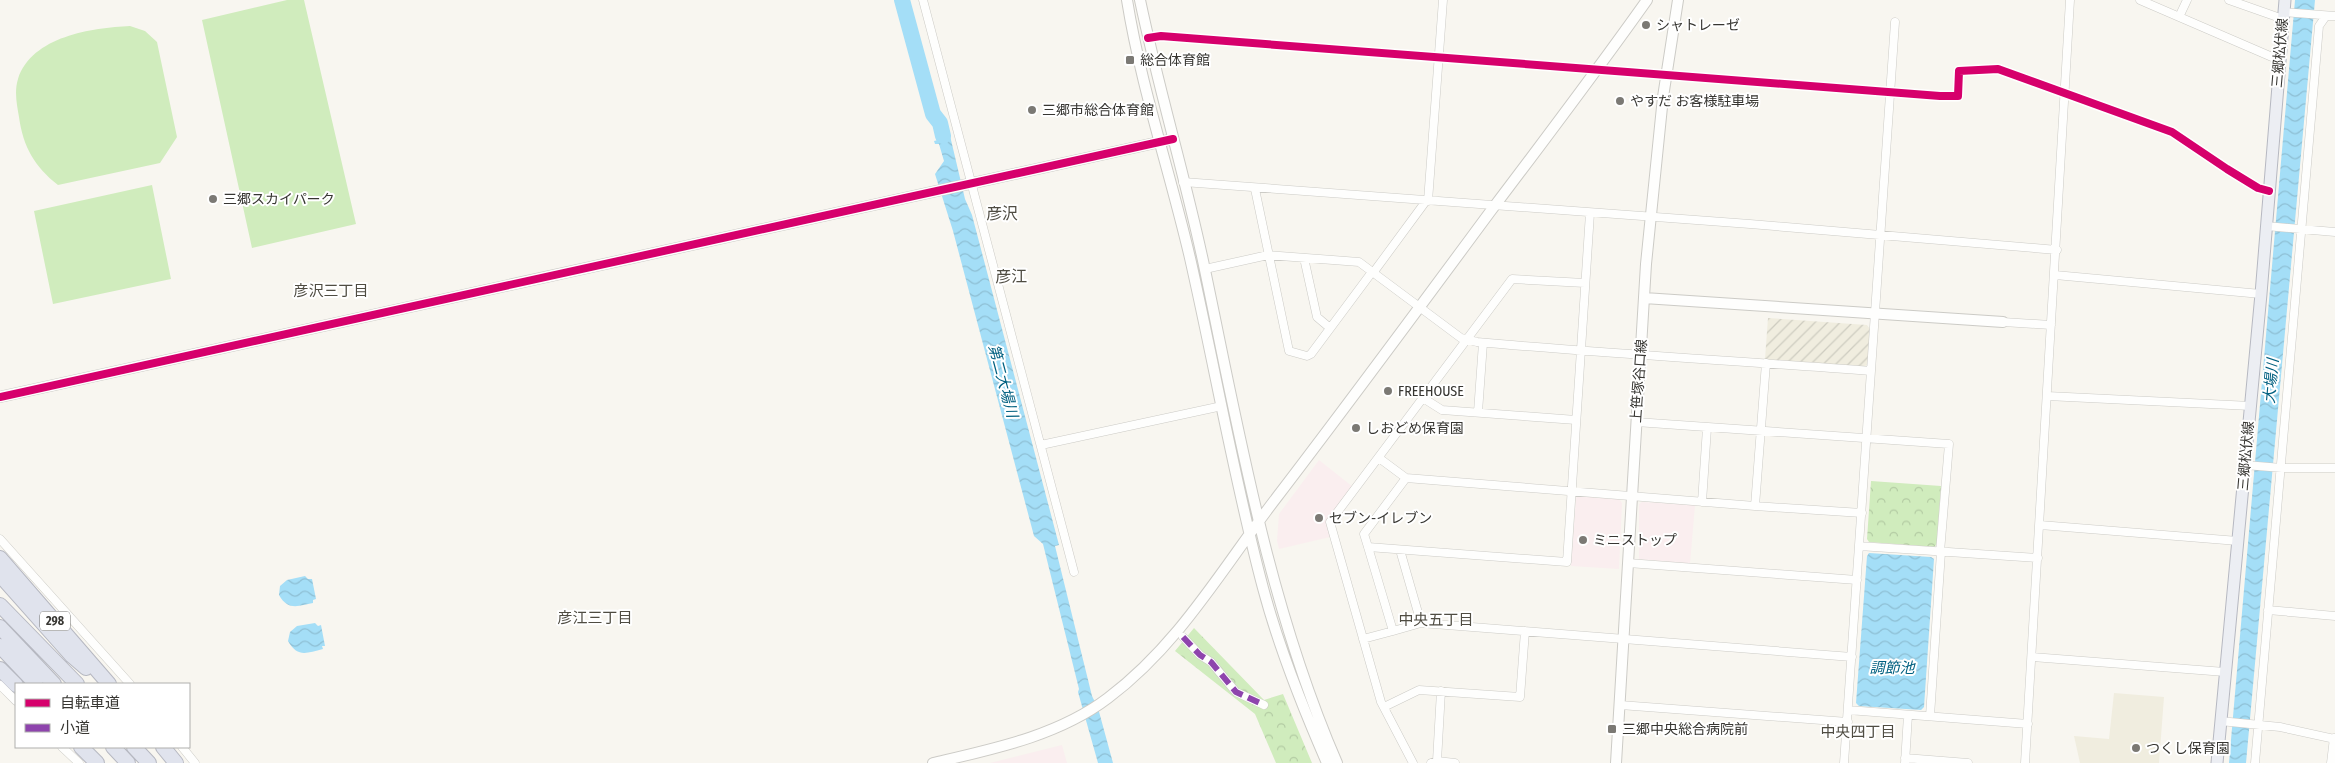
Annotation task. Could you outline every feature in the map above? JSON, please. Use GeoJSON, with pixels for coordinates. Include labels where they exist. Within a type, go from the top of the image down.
{"type":"FeatureCollection","features":[{"type":"Feature","properties":{"kind":"highway","name":"298"},"geometry":{"type":"LineString","coordinates":[[0,558],[106,683]]}},
{"type":"Feature","properties":{"kind":"highway"},"geometry":{"type":"LineString","coordinates":[[0,575],[72,656],[106,683]]}},
{"type":"Feature","properties":{"kind":"highway"},"geometry":{"type":"LineString","coordinates":[[0,597],[36,641]]}},
{"type":"Feature","properties":{"kind":"highway"},"geometry":{"type":"LineString","coordinates":[[0,605],[76,683]]}},
{"type":"Feature","properties":{"kind":"highway"},"geometry":{"type":"LineString","coordinates":[[0,627],[53,683]]}},
{"type":"Feature","properties":{"kind":"highway"},"geometry":{"type":"LineString","coordinates":[[0,646],[35,683]]}},
{"type":"Feature","properties":{"kind":"highway"},"geometry":{"type":"LineString","coordinates":[[0,658],[24,683]]}},
{"type":"Feature","properties":{"kind":"highway"},"geometry":{"type":"LineString","coordinates":[[0,669],[15,684]]}},
{"type":"Feature","properties":{"kind":"highway"},"geometry":{"type":"LineString","coordinates":[[85,748],[97,763]]}},
{"type":"Feature","properties":{"kind":"highway"},"geometry":{"type":"LineString","coordinates":[[85,748],[107,763]]}},
{"type":"Feature","properties":{"kind":"highway"},"geometry":{"type":"LineString","coordinates":[[114,748],[128,763]]}},
{"type":"Feature","properties":{"kind":"highway"},"geometry":{"type":"LineString","coordinates":[[135,748],[149,763]]}},
{"type":"Feature","properties":{"kind":"highway"},"geometry":{"type":"LineString","coordinates":[[164,748],[176,763]]}},
{"type":"Feature","properties":{"kind":"main road","name":"三郷松伏線"},"geometry":{"type":"LineString","coordinates":[[2217,763],[2224,722],[2225,672],[2238,541],[2249,465],[2251,406],[2269,226],[2269,192],[2279,60],[2286,11]]}},
{"type":"Feature","properties":{"kind":"street"},"geometry":{"type":"LineString","coordinates":[[923,0],[967,184],[1041,445],[1074,572]]}},
{"type":"Feature","properties":{"kind":"street"},"geometry":{"type":"LineString","coordinates":[[1127,0],[1159,142],[1190,258],[1250,536],[1275,629],[1302,704],[1327,763]]}},
{"type":"Feature","properties":{"kind":"street"},"geometry":{"type":"LineString","coordinates":[[1140,0],[1205,269],[1258,522],[1296,657],[1311,700],[1338,763]]}},
{"type":"Feature","properties":{"kind":"street"},"geometry":{"type":"LineString","coordinates":[[1255,189],[1290,351],[1307,356],[1311,354],[1427,201],[1443,0]]}},
{"type":"Feature","properties":{"kind":"street"},"geometry":{"type":"LineString","coordinates":[[933,763],[1020,741],[1068,722],[1107,699],[1143,669],[1166,646],[1339,417],[1647,0]]}},
{"type":"Feature","properties":{"kind":"street","name":"上笹塚谷口線"},"geometry":{"type":"LineString","coordinates":[[1616,763],[1631,496],[1650,218],[1665,75],[1678,0]]}},
{"type":"Feature","properties":{"kind":"street"},"geometry":{"type":"LineString","coordinates":[[2025,763],[2057,250],[2070,0]]}},
{"type":"Feature","properties":{"kind":"street"},"geometry":{"type":"LineString","coordinates":[[2140,0],[2279,60]]}},
{"type":"Feature","properties":{"kind":"street"},"geometry":{"type":"LineString","coordinates":[[2179,17],[2187,0]]}},
{"type":"Feature","properties":{"kind":"street"},"geometry":{"type":"LineString","coordinates":[[2230,0],[2286,11],[2335,16]]}},
{"type":"Feature","properties":{"kind":"street"},"geometry":{"type":"LineString","coordinates":[[2255,763],[2256,724],[2268,610],[2319,26],[2326,16]]}},
{"type":"Feature","properties":{"kind":"street"},"geometry":{"type":"LineString","coordinates":[[1844,763],[1895,22]]}},
{"type":"Feature","properties":{"kind":"street"},"geometry":{"type":"LineString","coordinates":[[1148,38],[1161,36],[1439,59],[1958,96],[1960,71],[1988,69],[2007,72],[2172,132],[2235,174],[2258,188],[2269,192]]}},
{"type":"Feature","properties":{"kind":"street"},"geometry":{"type":"LineString","coordinates":[[0,397],[1173,138]]}},
{"type":"Feature","properties":{"kind":"street"},"geometry":{"type":"LineString","coordinates":[[1183,182],[2057,250]]}},
{"type":"Feature","properties":{"kind":"street"},"geometry":{"type":"LineString","coordinates":[[1368,547],[1567,562],[1590,213]]}},
{"type":"Feature","properties":{"kind":"street"},"geometry":{"type":"LineString","coordinates":[[2269,226],[2335,232]]}},
{"type":"Feature","properties":{"kind":"street"},"geometry":{"type":"LineString","coordinates":[[1205,269],[1268,255],[1359,262],[1466,340],[1483,343],[1871,371]]}},
{"type":"Feature","properties":{"kind":"street"},"geometry":{"type":"LineString","coordinates":[[1304,258],[1317,317],[1330,328]]}},
{"type":"Feature","properties":{"kind":"street"},"geometry":{"type":"LineString","coordinates":[[2055,275],[2261,294]]}},
{"type":"Feature","properties":{"kind":"street"},"geometry":{"type":"LineString","coordinates":[[1412,763],[1384,707],[1330,524],[1512,279],[1585,283]]}},
{"type":"Feature","properties":{"kind":"street"},"geometry":{"type":"LineString","coordinates":[[1644,298],[2052,325]]}},
{"type":"Feature","properties":{"kind":"street"},"geometry":{"type":"LineString","coordinates":[[1478,412],[1483,343]]}},
{"type":"Feature","properties":{"kind":"street"},"geometry":{"type":"LineString","coordinates":[[1755,506],[1766,363]]}},
{"type":"Feature","properties":{"kind":"street"},"geometry":{"type":"LineString","coordinates":[[2047,396],[2251,406]]}},
{"type":"Feature","properties":{"kind":"street"},"geometry":{"type":"LineString","coordinates":[[1424,398],[1442,410],[1576,420]]}},
{"type":"Feature","properties":{"kind":"street"},"geometry":{"type":"LineString","coordinates":[[1041,445],[1222,406]]}},
{"type":"Feature","properties":{"kind":"street"},"geometry":{"type":"LineString","coordinates":[[1636,422],[1948,444],[1930,716]]}},
{"type":"Feature","properties":{"kind":"street"},"geometry":{"type":"LineString","coordinates":[[1702,502],[1707,428]]}},
{"type":"Feature","properties":{"kind":"street"},"geometry":{"type":"LineString","coordinates":[[1379,458],[1406,478],[1862,513]]}},
{"type":"Feature","properties":{"kind":"street"},"geometry":{"type":"LineString","coordinates":[[2249,465],[2279,468],[2335,468]]}},
{"type":"Feature","properties":{"kind":"street"},"geometry":{"type":"LineString","coordinates":[[1392,631],[1364,534],[1406,478]]}},
{"type":"Feature","properties":{"kind":"street"},"geometry":{"type":"LineString","coordinates":[[2040,525],[2238,541]]}},
{"type":"Feature","properties":{"kind":"street"},"geometry":{"type":"LineString","coordinates":[[0,539],[129,683]]}},
{"type":"Feature","properties":{"kind":"street"},"geometry":{"type":"LineString","coordinates":[[1859,546],[2038,558]]}},
{"type":"Feature","properties":{"kind":"street"},"geometry":{"type":"LineString","coordinates":[[1400,550],[1421,623]]}},
{"type":"Feature","properties":{"kind":"street"},"geometry":{"type":"LineString","coordinates":[[1628,563],[1857,580]]}},
{"type":"Feature","properties":{"kind":"street"},"geometry":{"type":"LineString","coordinates":[[2268,610],[2335,616]]}},
{"type":"Feature","properties":{"kind":"street"},"geometry":{"type":"LineString","coordinates":[[1363,639],[1421,623],[1852,657]]}},
{"type":"Feature","properties":{"kind":"street"},"geometry":{"type":"LineString","coordinates":[[1384,707],[1419,690],[1520,697],[1525,632]]}},
{"type":"Feature","properties":{"kind":"street"},"geometry":{"type":"LineString","coordinates":[[1183,637],[1200,656],[1210,662],[1236,692],[1264,705]]}},
{"type":"Feature","properties":{"kind":"street"},"geometry":{"type":"LineString","coordinates":[[2032,657],[2225,672]]}},
{"type":"Feature","properties":{"kind":"street"},"geometry":{"type":"LineString","coordinates":[[0,685],[15,700]]}},
{"type":"Feature","properties":{"kind":"street"},"geometry":{"type":"LineString","coordinates":[[1441,691],[1434,762],[1455,763]]}},
{"type":"Feature","properties":{"kind":"street"},"geometry":{"type":"LineString","coordinates":[[1620,705],[1848,722]]}},
{"type":"Feature","properties":{"kind":"street"},"geometry":{"type":"LineString","coordinates":[[1848,710],[2028,724]]}},
{"type":"Feature","properties":{"kind":"street"},"geometry":{"type":"LineString","coordinates":[[1908,715],[1905,760],[1968,763]]}},
{"type":"Feature","properties":{"kind":"street"},"geometry":{"type":"LineString","coordinates":[[2224,722],[2256,724],[2334,738],[2330,763]]}},
{"type":"Feature","properties":{"kind":"street"},"geometry":{"type":"LineString","coordinates":[[63,748],[79,763]]}},
{"type":"Feature","properties":{"kind":"street"},"geometry":{"type":"LineString","coordinates":[[183,748],[195,763]]}},
{"type":"Feature","properties":{"kind":"shaded area"},"geometry":{"type":"Polygon","coordinates":[[[1768,318],[1867,325],[1870,329],[1868,364],[1864,367],[1765,359],[1768,318]]]}},
{"type":"Feature","properties":{"kind":"shaded area"},"geometry":{"type":"Polygon","coordinates":[[[1319,460],[1353,487],[1326,523],[1330,537],[1279,549],[1277,541],[1279,514],[1319,460]]]}},
{"type":"Feature","properties":{"kind":"shaded area"},"geometry":{"type":"Polygon","coordinates":[[[1578,496],[1619,499],[1622,503],[1619,569],[1571,566],[1576,498],[1578,496]]]}},
{"type":"Feature","properties":{"kind":"shaded area"},"geometry":{"type":"Polygon","coordinates":[[[1642,502],[1695,505],[1690,564],[1639,559],[1639,504],[1642,502]]]}},
{"type":"Feature","properties":{"kind":"shaded area"},"geometry":{"type":"Polygon","coordinates":[[[2114,693],[2164,697],[2159,763],[2080,763],[2074,736],[2109,739],[2114,693]]]}},
{"type":"Feature","properties":{"kind":"shaded area"},"geometry":{"type":"Polygon","coordinates":[[[1062,745],[1067,763],[990,763],[1062,745]]]}},
{"type":"Feature","properties":{"kind":"green space"},"geometry":{"type":"Polygon","coordinates":[[[287,0],[304,0],[356,224],[252,248],[202,20],[287,0]]]}},
{"type":"Feature","properties":{"kind":"green space"},"geometry":{"type":"Polygon","coordinates":[[[130,26],[145,31],[157,42],[177,137],[160,163],[58,185],[43,171],[31,156],[27,147],[21,128],[16,98],[18,79],[25,64],[36,53],[50,44],[82,32],[130,26]]]}},
{"type":"Feature","properties":{"kind":"green space"},"geometry":{"type":"Polygon","coordinates":[[[152,185],[171,279],[53,304],[34,211],[152,185]]]}},
{"type":"Feature","properties":{"kind":"green space"},"geometry":{"type":"Polygon","coordinates":[[[1871,481],[1941,486],[1937,544],[1934,547],[1869,542],[1867,539],[1871,481]]]}},
{"type":"Feature","properties":{"kind":"green space"},"geometry":{"type":"Polygon","coordinates":[[[1194,628],[1264,700],[1283,694],[1312,763],[1276,763],[1255,714],[1175,651],[1194,628]]]}},
{"type":"Feature","properties":{"kind":"water","name":"大場川"},"geometry":{"type":"Polygon","coordinates":[[[2295,0],[2315,0],[2246,763],[2229,763],[2295,0]]]}},
{"type":"Feature","properties":{"kind":"water"},"geometry":{"type":"Polygon","coordinates":[[[938,115],[947,123],[965,199],[972,215],[1059,545],[1055,546],[1092,696],[1098,708],[1113,763],[1098,763],[1078,692],[1079,689],[1043,544],[1034,536],[953,231],[935,174],[944,161],[939,144],[935,144],[934,141],[938,140],[933,118],[938,115]]]}},
{"type":"Feature","properties":{"kind":"water","name":"調節池"},"geometry":{"type":"Polygon","coordinates":[[[1869,553],[1931,557],[1934,559],[1924,707],[1921,710],[1859,706],[1856,703],[1867,556],[1869,553]]]}},
{"type":"Feature","properties":{"kind":"water"},"geometry":{"type":"Polygon","coordinates":[[[305,576],[308,579],[312,579],[316,599],[313,600],[313,603],[294,606],[282,600],[279,595],[280,586],[287,580],[305,576]]]}},
{"type":"Feature","properties":{"kind":"water"},"geometry":{"type":"Polygon","coordinates":[[[315,623],[318,626],[321,625],[325,646],[322,646],[323,649],[303,653],[295,650],[288,641],[290,632],[297,626],[315,623]]]}},
{"type":"Feature","properties":{"kind":"waterway","name":"第二大場川"},"geometry":{"type":"LineString","coordinates":[[902,0],[933,114],[940,123],[943,136]]}},
{"type":"Feature","properties":{"kind":"marked path"},"geometry":{"type":"LineString","coordinates":[[1183,637],[1200,655],[1211,662],[1236,692],[1264,705]]}},
{"type":"Feature","properties":{"kind":"cycle path"},"geometry":{"type":"LineString","coordinates":[[1148,38],[1161,36],[1940,96],[1958,96],[1959,71],[1998,69],[2172,132],[2258,188],[2269,191]]}},
{"type":"Feature","properties":{"kind":"cycle path"},"geometry":{"type":"LineString","coordinates":[[0,397],[1173,139]]}},
{"type":"Feature","properties":{"kind":"place","name":"シャトレーゼ"},"geometry":{"type":"Point","coordinates":[1646,25]}},
{"type":"Feature","properties":{"kind":"place","name":"総合体育館"},"geometry":{"type":"Point","coordinates":[1130,60]}},
{"type":"Feature","properties":{"kind":"place","name":"やすだ お客様駐車場"},"geometry":{"type":"Point","coordinates":[1620,101]}},
{"type":"Feature","properties":{"kind":"place","name":"三郷市総合体育館"},"geometry":{"type":"Point","coordinates":[1032,110]}},
{"type":"Feature","properties":{"kind":"place","name":"三郷スカイパーク"},"geometry":{"type":"Point","coordinates":[213,199]}},
{"type":"Feature","properties":{"kind":"place","name":"FREEHOUSE"},"geometry":{"type":"Point","coordinates":[1388,391]}},
{"type":"Feature","properties":{"kind":"place","name":"しおどめ保育園"},"geometry":{"type":"Point","coordinates":[1356,428]}},
{"type":"Feature","properties":{"kind":"place","name":"セブン-イレブン"},"geometry":{"type":"Point","coordinates":[1319,518]}},
{"type":"Feature","properties":{"kind":"place","name":"ミニストップ"},"geometry":{"type":"Point","coordinates":[1583,540]}},
{"type":"Feature","properties":{"kind":"place","name":"三郷中央総合病院前"},"geometry":{"type":"Point","coordinates":[1612,729]}},
{"type":"Feature","properties":{"kind":"place","name":"つくし保育園"},"geometry":{"type":"Point","coordinates":[2136,748]}},
{"type":"Feature","properties":{"kind":"district","name":"彦沢"},"geometry":{"type":"Point","coordinates":[1002,213]}},
{"type":"Feature","properties":{"kind":"district","name":"彦江"},"geometry":{"type":"Point","coordinates":[1011,276]}},
{"type":"Feature","properties":{"kind":"district","name":"彦沢三丁目"},"geometry":{"type":"Point","coordinates":[331,291]}},
{"type":"Feature","properties":{"kind":"district","name":"彦江三丁目"},"geometry":{"type":"Point","coordinates":[595,618]}},
{"type":"Feature","properties":{"kind":"district","name":"中央五丁目"},"geometry":{"type":"Point","coordinates":[1436,620]}},
{"type":"Feature","properties":{"kind":"district","name":"中央四丁目"},"geometry":{"type":"Point","coordinates":[1858,732]}}]}
